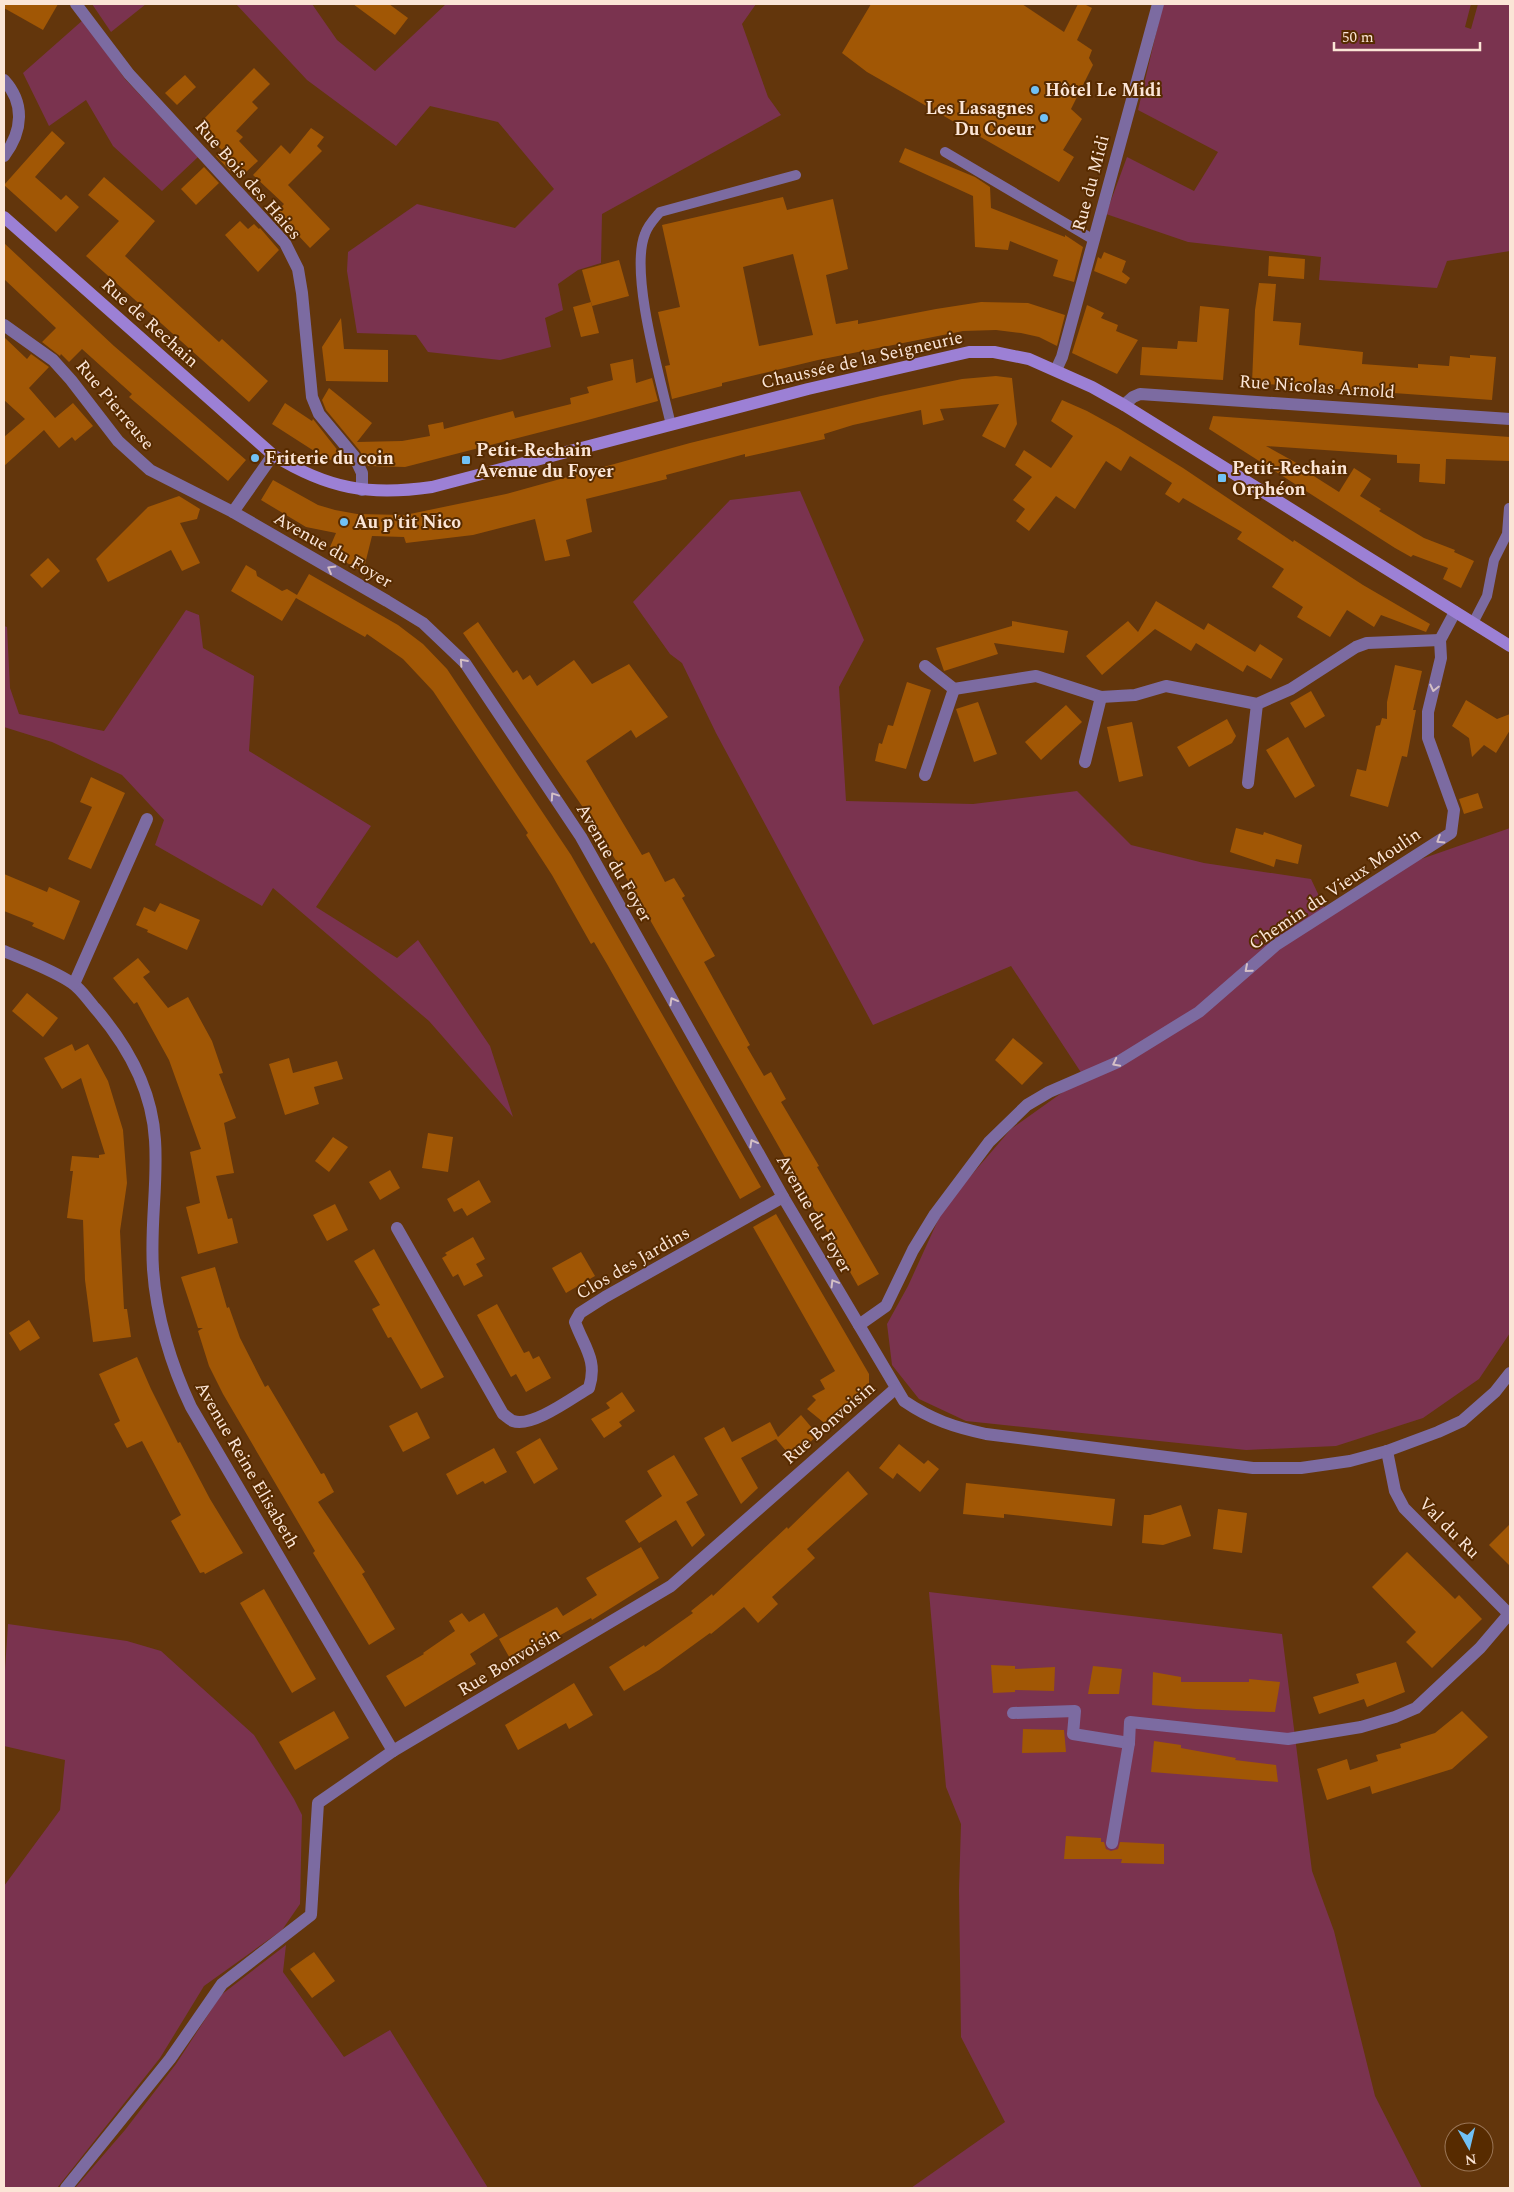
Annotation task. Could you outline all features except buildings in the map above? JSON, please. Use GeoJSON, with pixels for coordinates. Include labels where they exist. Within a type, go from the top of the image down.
{"type":"FeatureCollection","features":[{"type":"Feature","properties":{"kind":"main road","name":"Rue de Rechain"},"geometry":{"type":"LineString","coordinates":[[4,217],[273,455],[305,474],[324,482],[362,490]]}},
{"type":"Feature","properties":{"kind":"main road","name":"Chaussée de la Seigneurie"},"geometry":{"type":"LineString","coordinates":[[362,490],[385,492],[432,487],[808,389],[969,352],[1011,354],[1056,370],[1124,405],[1510,646]]}},
{"type":"Feature","properties":{"kind":"street","name":"Rue Bois des Haies"},"geometry":{"type":"LineString","coordinates":[[76,4],[129,74],[285,243],[298,269],[312,397],[320,414],[354,456],[362,473],[362,490]]}},
{"type":"Feature","properties":{"kind":"street","name":"Rue du Midi"},"geometry":{"type":"LineString","coordinates":[[1056,370],[1062,357],[1158,4]]}},
{"type":"Feature","properties":{"kind":"street"},"geometry":{"type":"LineString","coordinates":[[4,80],[13,90],[20,116],[15,142],[4,156]]}},
{"type":"Feature","properties":{"kind":"street","name":"Rue Pierreuse"},"geometry":{"type":"LineString","coordinates":[[4,325],[53,360],[71,380],[118,442],[139,462],[150,470],[233,512]]}},
{"type":"Feature","properties":{"kind":"street","name":"Rue Nicolas Arnold"},"geometry":{"type":"LineString","coordinates":[[1124,405],[1140,394],[1510,419]]}},
{"type":"Feature","properties":{"kind":"street"},"geometry":{"type":"LineString","coordinates":[[233,512],[273,455]]}},
{"type":"Feature","properties":{"kind":"street","name":"Avenue du Foyer"},"geometry":{"type":"LineString","coordinates":[[233,512],[423,623],[465,663],[581,837],[783,1197],[895,1388]]}},
{"type":"Feature","properties":{"kind":"street","name":"Chemin du Vieux Moulin"},"geometry":{"type":"LineString","coordinates":[[859,1325],[886,1306],[913,1250],[935,1214],[989,1142],[1028,1105],[1049,1092],[1118,1062],[1199,1012],[1276,945],[1451,833],[1454,810],[1428,738],[1428,712],[1440,658],[1440,640],[1455,612]]}},
{"type":"Feature","properties":{"kind":"street"},"geometry":{"type":"LineString","coordinates":[[926,666],[954,689],[1036,676],[1101,697],[1135,695],[1166,686],[1257,704],[1291,689],[1356,647],[1367,643],[1440,640]]}},
{"type":"Feature","properties":{"kind":"street"},"geometry":{"type":"LineString","coordinates":[[925,775],[954,689]]}},
{"type":"Feature","properties":{"kind":"street"},"geometry":{"type":"LineString","coordinates":[[1085,762],[1101,697]]}},
{"type":"Feature","properties":{"kind":"street"},"geometry":{"type":"LineString","coordinates":[[1248,783],[1257,704]]}},
{"type":"Feature","properties":{"kind":"street"},"geometry":{"type":"LineString","coordinates":[[74,984],[147,818]]}},
{"type":"Feature","properties":{"kind":"street","name":"Avenue Reine Elisabeth"},"geometry":{"type":"LineString","coordinates":[[4,951],[46,969],[74,984],[118,1036],[135,1064],[151,1106],[155,1141],[151,1232],[153,1271],[162,1324],[181,1386],[191,1407],[393,1751]]}},
{"type":"Feature","properties":{"kind":"street","name":"Clos des Jardins"},"geometry":{"type":"LineString","coordinates":[[397,1228],[503,1414],[512,1421],[522,1422],[537,1418],[589,1388],[593,1374],[592,1360],[575,1322],[580,1313],[783,1197]]}},
{"type":"Feature","properties":{"kind":"street","name":"Rue Bonvoisin"},"geometry":{"type":"LineString","coordinates":[[66,2188],[170,2059],[222,1984],[311,1915],[318,1803],[393,1751],[671,1586],[895,1388],[904,1401],[924,1414],[948,1425],[986,1434],[1253,1468],[1301,1468],[1350,1460],[1387,1451],[1462,1421],[1495,1392],[1510,1372]]}},
{"type":"Feature","properties":{"kind":"street","name":"Val du Ru"},"geometry":{"type":"LineString","coordinates":[[1387,1451],[1395,1491],[1404,1508],[1510,1615]]}},
{"type":"Feature","properties":{"kind":"street"},"geometry":{"type":"LineString","coordinates":[[1112,1843],[1129,1743],[1130,1722],[1288,1739],[1361,1727],[1395,1718],[1416,1708],[1480,1648],[1510,1615]]}},
{"type":"Feature","properties":{"kind":"street"},"geometry":{"type":"LineString","coordinates":[[1012,1713],[1075,1711],[1073,1734],[1129,1743]]}},
{"type":"Feature","properties":{"kind":"lane"},"geometry":{"type":"LineString","coordinates":[[945,152],[1094,240]]}},
{"type":"Feature","properties":{"kind":"lane"},"geometry":{"type":"LineString","coordinates":[[671,425],[645,311],[641,261],[645,234],[651,222],[660,212],[796,175]]}},
{"type":"Feature","properties":{"kind":"lane"},"geometry":{"type":"LineString","coordinates":[[1473,622],[1487,596],[1494,560],[1507,534],[1509,508]]}},
{"type":"Feature","properties":{"kind":"shaded area"},"geometry":{"type":"Polygon","coordinates":[[[92,4],[146,4],[111,32],[92,4]]]}},
{"type":"Feature","properties":{"kind":"shaded area"},"geometry":{"type":"Polygon","coordinates":[[[236,4],[312,4],[337,40],[375,71],[446,4],[756,4],[742,24],[768,97],[781,115],[602,214],[601,263],[578,270],[558,284],[563,310],[545,318],[551,347],[500,360],[428,352],[416,335],[357,333],[347,271],[348,252],[417,204],[515,228],[554,189],[498,122],[430,106],[396,146],[307,80],[236,4]]]}},
{"type":"Feature","properties":{"kind":"shaded area"},"geometry":{"type":"Polygon","coordinates":[[[1163,4],[1471,4],[1465,27],[1471,29],[1478,4],[1510,4],[1510,251],[1447,261],[1437,288],[1319,280],[1321,257],[1188,242],[1106,214],[1127,157],[1194,191],[1218,152],[1138,110],[1163,4]]]}},
{"type":"Feature","properties":{"kind":"shaded area"},"geometry":{"type":"Polygon","coordinates":[[[83,20],[125,79],[198,157],[162,191],[113,146],[86,100],[49,126],[23,73],[83,20]]]}},
{"type":"Feature","properties":{"kind":"shaded area"},"geometry":{"type":"Polygon","coordinates":[[[800,491],[864,640],[839,687],[846,801],[973,804],[1077,791],[1131,845],[1204,863],[1311,879],[1329,917],[1407,864],[1510,828],[1510,1333],[1479,1379],[1423,1418],[1336,1446],[1246,1450],[966,1421],[919,1399],[892,1365],[887,1324],[908,1286],[944,1207],[1011,1129],[1084,1077],[1011,966],[873,1025],[716,733],[682,663],[670,654],[633,602],[730,500],[800,491]]]}},
{"type":"Feature","properties":{"kind":"shaded area"},"geometry":{"type":"Polygon","coordinates":[[[186,610],[199,615],[203,648],[254,676],[249,751],[371,826],[316,907],[397,958],[418,940],[490,1046],[513,1117],[429,1021],[273,888],[262,906],[155,845],[164,820],[122,775],[52,742],[4,727],[4,626],[7,627],[10,688],[19,714],[104,731],[186,610]]]}},
{"type":"Feature","properties":{"kind":"shaded area"},"geometry":{"type":"Polygon","coordinates":[[[929,1592],[1282,1634],[1312,1871],[1334,1931],[1375,2096],[1422,2188],[911,2188],[1005,2122],[961,2037],[959,1890],[961,1824],[946,1787],[929,1592]]]}},
{"type":"Feature","properties":{"kind":"shaded area"},"geometry":{"type":"Polygon","coordinates":[[[8,1624],[127,1641],[161,1651],[254,1735],[302,1815],[300,1904],[282,1930],[204,1986],[160,2058],[57,2188],[4,2188],[4,1886],[60,1810],[65,1760],[4,1746],[4,1685],[8,1624]]]}},
{"type":"Feature","properties":{"kind":"shaded area"},"geometry":{"type":"Polygon","coordinates":[[[286,1945],[283,1972],[344,2057],[390,2030],[488,2188],[75,2188],[125,2130],[176,2064],[221,1995],[286,1945]]]}},
{"type":"Feature","properties":{"kind":"place","name":"Hôtel Le Midi"},"geometry":{"type":"Point","coordinates":[1035,90]}},
{"type":"Feature","properties":{"kind":"place","name":"Les Lasagnes Du Coeur"},"geometry":{"type":"Point","coordinates":[1044,118]}},
{"type":"Feature","properties":{"kind":"place","name":"Friterie du coin"},"geometry":{"type":"Point","coordinates":[255,458]}},
{"type":"Feature","properties":{"kind":"place","name":"Petit-Rechain Avenue du Foyer"},"geometry":{"type":"Point","coordinates":[466,460]}},
{"type":"Feature","properties":{"kind":"place","name":"Petit-Rechain Orphéon"},"geometry":{"type":"Point","coordinates":[1222,478]}},
{"type":"Feature","properties":{"kind":"place","name":"Au p'tit Nico"},"geometry":{"type":"Point","coordinates":[344,522]}}]}
